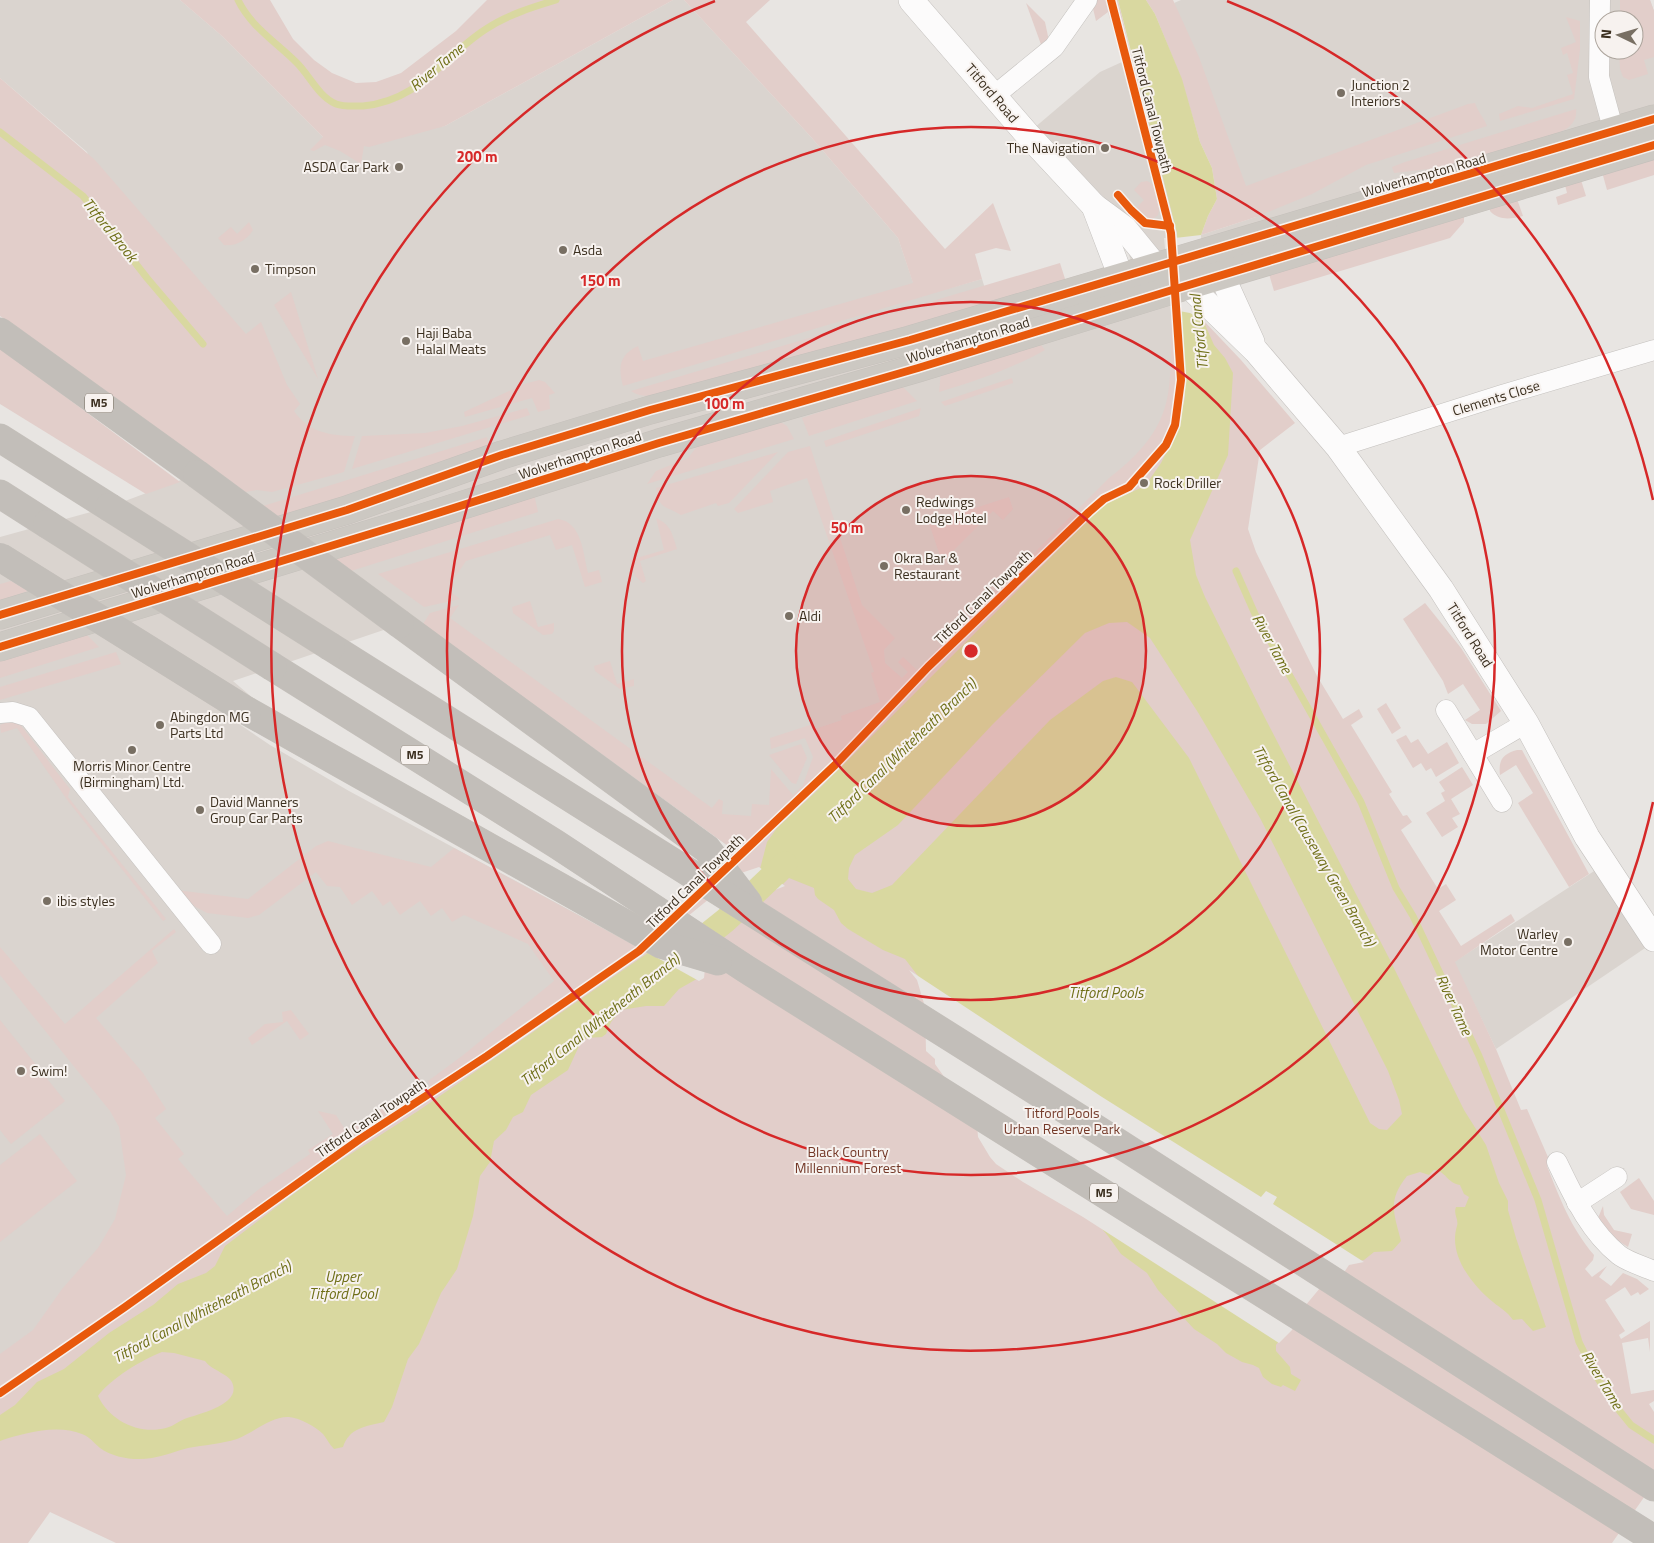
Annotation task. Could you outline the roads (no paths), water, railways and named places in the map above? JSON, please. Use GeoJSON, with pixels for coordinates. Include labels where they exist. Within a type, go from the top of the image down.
{"type":"FeatureCollection","features":[{"type":"Feature","properties":{"kind":"highway","name":"Wolverhampton Road"},"geometry":{"type":"LineString","coordinates":[[0,647],[767,412],[1183,278],[1654,119]]}},
{"type":"Feature","properties":{"kind":"highway","name":"Wolverhampton Road"},"geometry":{"type":"LineString","coordinates":[[1183,278],[1654,146]]}},
{"type":"Feature","properties":{"kind":"highway","name":"Wolverhampton Road"},"geometry":{"type":"LineString","coordinates":[[0,615],[347,510],[502,455],[582,430],[910,340],[1121,277]]}},
{"type":"Feature","properties":{"kind":"highway"},"geometry":{"type":"LineString","coordinates":[[1121,277],[1129,289],[1183,278]]}},
{"type":"Feature","properties":{"kind":"highway","name":"M5"},"geometry":{"type":"LineString","coordinates":[[0,332],[197,474],[707,850],[758,916]]}},
{"type":"Feature","properties":{"kind":"highway"},"geometry":{"type":"LineString","coordinates":[[582,430],[610,438],[743,402],[767,412]]}},
{"type":"Feature","properties":{"kind":"highway","name":"M5"},"geometry":{"type":"LineString","coordinates":[[0,438],[1293,1254],[1654,1487]]}},
{"type":"Feature","properties":{"kind":"highway"},"geometry":{"type":"LineString","coordinates":[[502,455],[553,457],[586,448],[614,458]]}},
{"type":"Feature","properties":{"kind":"highway","name":"M5"},"geometry":{"type":"LineString","coordinates":[[0,494],[556,844],[746,969],[1654,1539]]}},
{"type":"Feature","properties":{"kind":"highway","name":"M5"},"geometry":{"type":"LineString","coordinates":[[0,556],[247,711],[536,876],[661,944],[746,969]]}},
{"type":"Feature","properties":{"kind":"street","name":"Titford Road"},"geometry":{"type":"LineString","coordinates":[[911,0],[994,96],[1094,206],[1124,228],[1183,278],[1256,351],[1338,447],[1441,588],[1526,723],[1588,837],[1650,925]]}},
{"type":"Feature","properties":{"kind":"street"},"geometry":{"type":"LineString","coordinates":[[994,96],[1054,47],[1087,0]]}},
{"type":"Feature","properties":{"kind":"street"},"geometry":{"type":"LineString","coordinates":[[1600,0],[1598,77],[1614,132]]}},
{"type":"Feature","properties":{"kind":"street","name":"Titford Road"},"geometry":{"type":"LineString","coordinates":[[1094,206],[1121,277]]}},
{"type":"Feature","properties":{"kind":"street","name":"Clements Close"},"geometry":{"type":"LineString","coordinates":[[1338,447],[1502,395],[1654,350]]}},
{"type":"Feature","properties":{"kind":"street"},"geometry":{"type":"LineString","coordinates":[[1446,710],[1502,802]]}},
{"type":"Feature","properties":{"kind":"street"},"geometry":{"type":"LineString","coordinates":[[0,713],[13,712],[29,717],[211,944]]}},
{"type":"Feature","properties":{"kind":"street"},"geometry":{"type":"LineString","coordinates":[[1473,754],[1526,723]]}},
{"type":"Feature","properties":{"kind":"street"},"geometry":{"type":"LineString","coordinates":[[1557,1162],[1577,1203],[1598,1235],[1620,1256],[1654,1271]]}},
{"type":"Feature","properties":{"kind":"street"},"geometry":{"type":"LineString","coordinates":[[1577,1203],[1617,1178]]}},
{"type":"Feature","properties":{"kind":"water","name":"Titford Pools"},"geometry":{"type":"Polygon","coordinates":[[[1118,0],[1146,0],[1155,14],[1182,79],[1200,142],[1212,168],[1217,199],[1201,235],[1203,320],[1214,345],[1225,358],[1233,373],[1228,455],[1190,540],[1196,575],[1264,716],[1390,960],[1464,1110],[1486,1145],[1499,1183],[1508,1201],[1508,1210],[1516,1238],[1546,1327],[1533,1331],[1522,1319],[1513,1320],[1477,1286],[1463,1268],[1456,1247],[1455,1237],[1457,1223],[1456,1207],[1465,1207],[1469,1197],[1464,1194],[1460,1185],[1452,1182],[1441,1172],[1434,1170],[1429,1175],[1420,1172],[1407,1176],[1394,1200],[1395,1215],[1401,1241],[1392,1251],[1374,1252],[1364,1260],[1347,1263],[1318,1287],[1276,1345],[1276,1351],[1290,1367],[1291,1374],[1301,1380],[1295,1391],[1283,1385],[1281,1387],[1272,1384],[1263,1377],[1259,1368],[1242,1362],[1226,1353],[1217,1344],[1194,1329],[1158,1290],[1147,1273],[1121,1254],[1108,1236],[929,1024],[918,976],[905,959],[883,950],[848,929],[841,923],[834,910],[818,899],[814,888],[789,878],[783,884],[757,888],[689,951],[702,976],[679,989],[664,1006],[646,1006],[621,1010],[611,1022],[606,1034],[602,1037],[587,1038],[579,1046],[568,1070],[531,1095],[523,1112],[513,1117],[506,1130],[494,1141],[490,1162],[480,1176],[473,1216],[457,1269],[441,1293],[419,1344],[408,1359],[392,1407],[384,1422],[359,1429],[349,1436],[343,1447],[334,1449],[323,1434],[312,1426],[293,1418],[282,1417],[237,1439],[188,1448],[145,1459],[125,1458],[112,1454],[100,1448],[85,1435],[72,1431],[41,1431],[0,1441],[0,1415],[15,1405],[37,1382],[64,1369],[109,1333],[153,1305],[178,1284],[206,1273],[215,1266],[225,1246],[324,1171],[418,1111],[645,955],[743,875],[760,869],[767,842],[777,828],[819,789],[1095,513],[1107,503],[1145,486],[1161,463],[1175,435],[1185,398],[1177,233],[1118,0]],[[1127,622],[1109,623],[1085,633],[993,724],[898,825],[855,855],[849,868],[848,879],[856,889],[872,893],[892,885],[1050,720],[1103,681],[1116,677],[1132,682],[1189,758],[1370,1123],[1379,1129],[1387,1130],[1402,1114],[1388,1071],[1260,818],[1199,714],[1150,638],[1127,622]],[[162,1352],[127,1370],[103,1390],[98,1396],[110,1413],[126,1424],[136,1428],[156,1430],[172,1426],[184,1419],[217,1408],[230,1398],[233,1392],[232,1381],[205,1361],[162,1352]]]}},
{"type":"Feature","properties":{"kind":"waterway","name":"River Tame"},"geometry":{"type":"LineString","coordinates":[[238,0],[243,10],[257,26],[302,68],[319,91],[336,104],[342,106],[363,106],[400,96],[416,87],[470,40],[494,24],[520,12],[556,0]]}},
{"type":"Feature","properties":{"kind":"waterway","name":"Titford Brook"},"geometry":{"type":"LineString","coordinates":[[0,132],[83,196],[147,278],[203,344]]}},
{"type":"Feature","properties":{"kind":"waterway","name":"River Tame"},"geometry":{"type":"LineString","coordinates":[[1236,571],[1255,614],[1361,802],[1396,888],[1413,916],[1479,1056],[1538,1200],[1579,1342],[1595,1374],[1614,1404],[1631,1425],[1654,1440]]}},
{"type":"Feature","properties":{"kind":"waterway","name":"Titford Canal (Whiteheath Branch)"},"geometry":{"type":"LineString","coordinates":[[686,952],[726,920],[785,864]]}},
{"type":"Feature","properties":{"kind":"place","name":"Junction 2 Interiors"},"geometry":{"type":"Point","coordinates":[1341,93]}},
{"type":"Feature","properties":{"kind":"place","name":"The Navigation"},"geometry":{"type":"Point","coordinates":[1105,148]}},
{"type":"Feature","properties":{"kind":"place","name":"ASDA Car Park"},"geometry":{"type":"Point","coordinates":[399,167]}},
{"type":"Feature","properties":{"kind":"place","name":"Asda"},"geometry":{"type":"Point","coordinates":[563,250]}},
{"type":"Feature","properties":{"kind":"place","name":"Timpson"},"geometry":{"type":"Point","coordinates":[255,269]}},
{"type":"Feature","properties":{"kind":"place","name":"Haji Baba Halal Meats"},"geometry":{"type":"Point","coordinates":[406,341]}},
{"type":"Feature","properties":{"kind":"place","name":"Rock Driller"},"geometry":{"type":"Point","coordinates":[1144,483]}},
{"type":"Feature","properties":{"kind":"place","name":"Redwings Lodge Hotel"},"geometry":{"type":"Point","coordinates":[906,510]}},
{"type":"Feature","properties":{"kind":"place","name":"Okra Bar & Restaurant"},"geometry":{"type":"Point","coordinates":[884,566]}},
{"type":"Feature","properties":{"kind":"place","name":"Aldi"},"geometry":{"type":"Point","coordinates":[789,616]}},
{"type":"Feature","properties":{"kind":"place","name":"Abingdon MG Parts Ltd"},"geometry":{"type":"Point","coordinates":[160,725]}},
{"type":"Feature","properties":{"kind":"place","name":"Morris Minor Centre (Birmingham) Ltd."},"geometry":{"type":"Point","coordinates":[132,750]}},
{"type":"Feature","properties":{"kind":"place","name":"David Manners Group Car Parts"},"geometry":{"type":"Point","coordinates":[200,810]}},
{"type":"Feature","properties":{"kind":"place","name":"ibis styles"},"geometry":{"type":"Point","coordinates":[47,901]}},
{"type":"Feature","properties":{"kind":"place","name":"Warley Motor Centre"},"geometry":{"type":"Point","coordinates":[1568,942]}},
{"type":"Feature","properties":{"kind":"place","name":"Swim!"},"geometry":{"type":"Point","coordinates":[21,1071]}},
{"type":"Feature","properties":{"kind":"water label","name":"Titford Canal"},"geometry":{"type":"Point","coordinates":[1199,332]}},
{"type":"Feature","properties":{"kind":"water label","name":"Titford Canal (Causeway Green Branch)"},"geometry":{"type":"Point","coordinates":[1314,846]}},
{"type":"Feature","properties":{"kind":"water label","name":"Upper Titford Pool"},"geometry":{"type":"Point","coordinates":[343,1286]}},
{"type":"Feature","properties":{"kind":"park label","name":"Titford Pools Urban Reserve Park"},"geometry":{"type":"Point","coordinates":[1062,1122]}},
{"type":"Feature","properties":{"kind":"park label","name":"Black Country Millennium Forest"},"geometry":{"type":"Point","coordinates":[848,1160]}}]}
